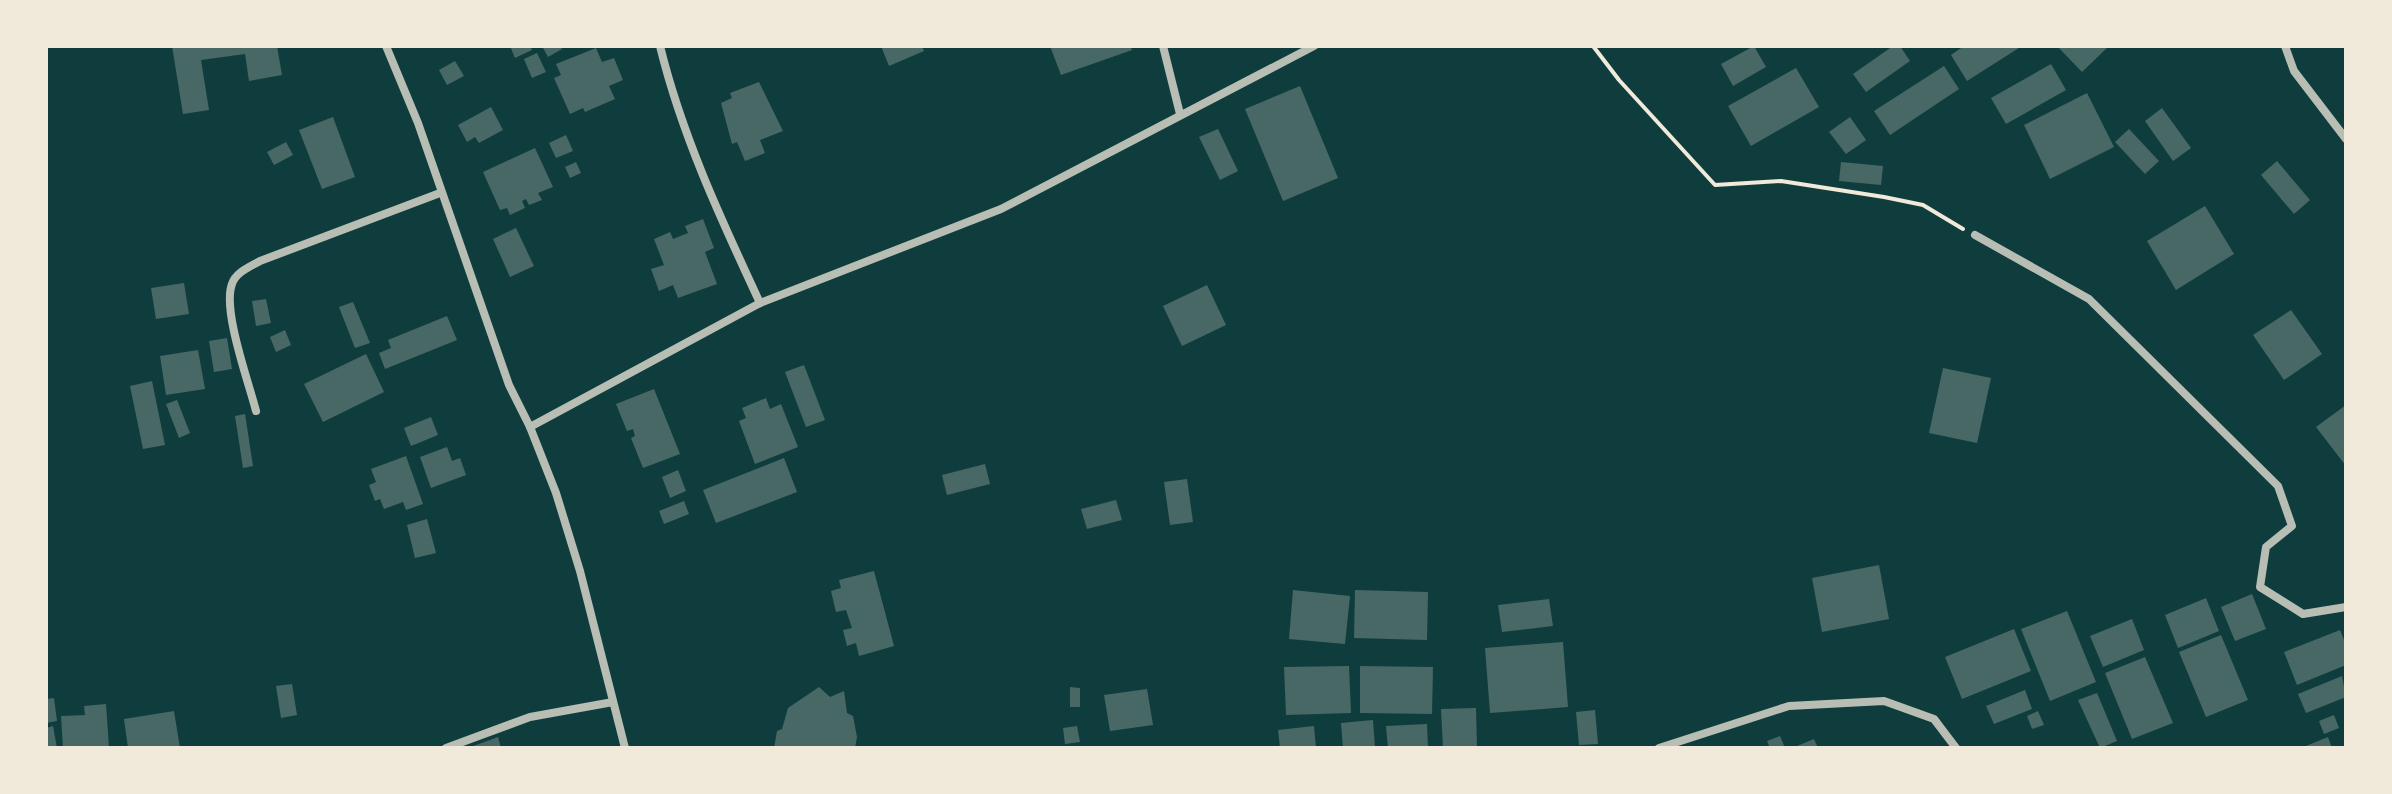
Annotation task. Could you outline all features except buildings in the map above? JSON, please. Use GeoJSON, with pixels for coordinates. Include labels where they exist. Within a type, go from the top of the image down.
{"type":"FeatureCollection","features":[{"type":"Feature","properties":{"kind":"street"},"geometry":{"type":"LineString","coordinates":[[386,46],[418,123],[509,385],[530,427],[580,571],[625,748]]}},
{"type":"Feature","properties":{"kind":"street"},"geometry":{"type":"LineString","coordinates":[[660,46],[675,108],[712,199],[760,303]]}},
{"type":"Feature","properties":{"kind":"street"},"geometry":{"type":"LineString","coordinates":[[1163,46],[1180,114]]}},
{"type":"Feature","properties":{"kind":"street"},"geometry":{"type":"LineString","coordinates":[[530,427],[760,303],[1001,209],[1314,46]]}},
{"type":"Feature","properties":{"kind":"street"},"geometry":{"type":"LineString","coordinates":[[2285,46],[2294,71],[2346,139]]}},
{"type":"Feature","properties":{"kind":"street"},"geometry":{"type":"LineString","coordinates":[[256,411],[232,314],[231,285],[237,275],[260,261],[440,193]]}},
{"type":"Feature","properties":{"kind":"street"},"geometry":{"type":"LineString","coordinates":[[1975,235],[2089,299],[2278,486],[2292,526],[2266,547],[2260,587],[2303,614],[2346,607]]}},
{"type":"Feature","properties":{"kind":"street"},"geometry":{"type":"LineString","coordinates":[[1659,748],[1789,706],[1884,701],[1934,719],[1956,748]]}},
{"type":"Feature","properties":{"kind":"street"},"geometry":{"type":"LineString","coordinates":[[446,748],[530,717],[613,702]]}},
{"type":"Feature","properties":{"kind":"path"},"geometry":{"type":"LineString","coordinates":[[1593,46],[1619,80],[1715,185],[1781,181],[1884,197],[1923,205],[1975,235]]}}]}
